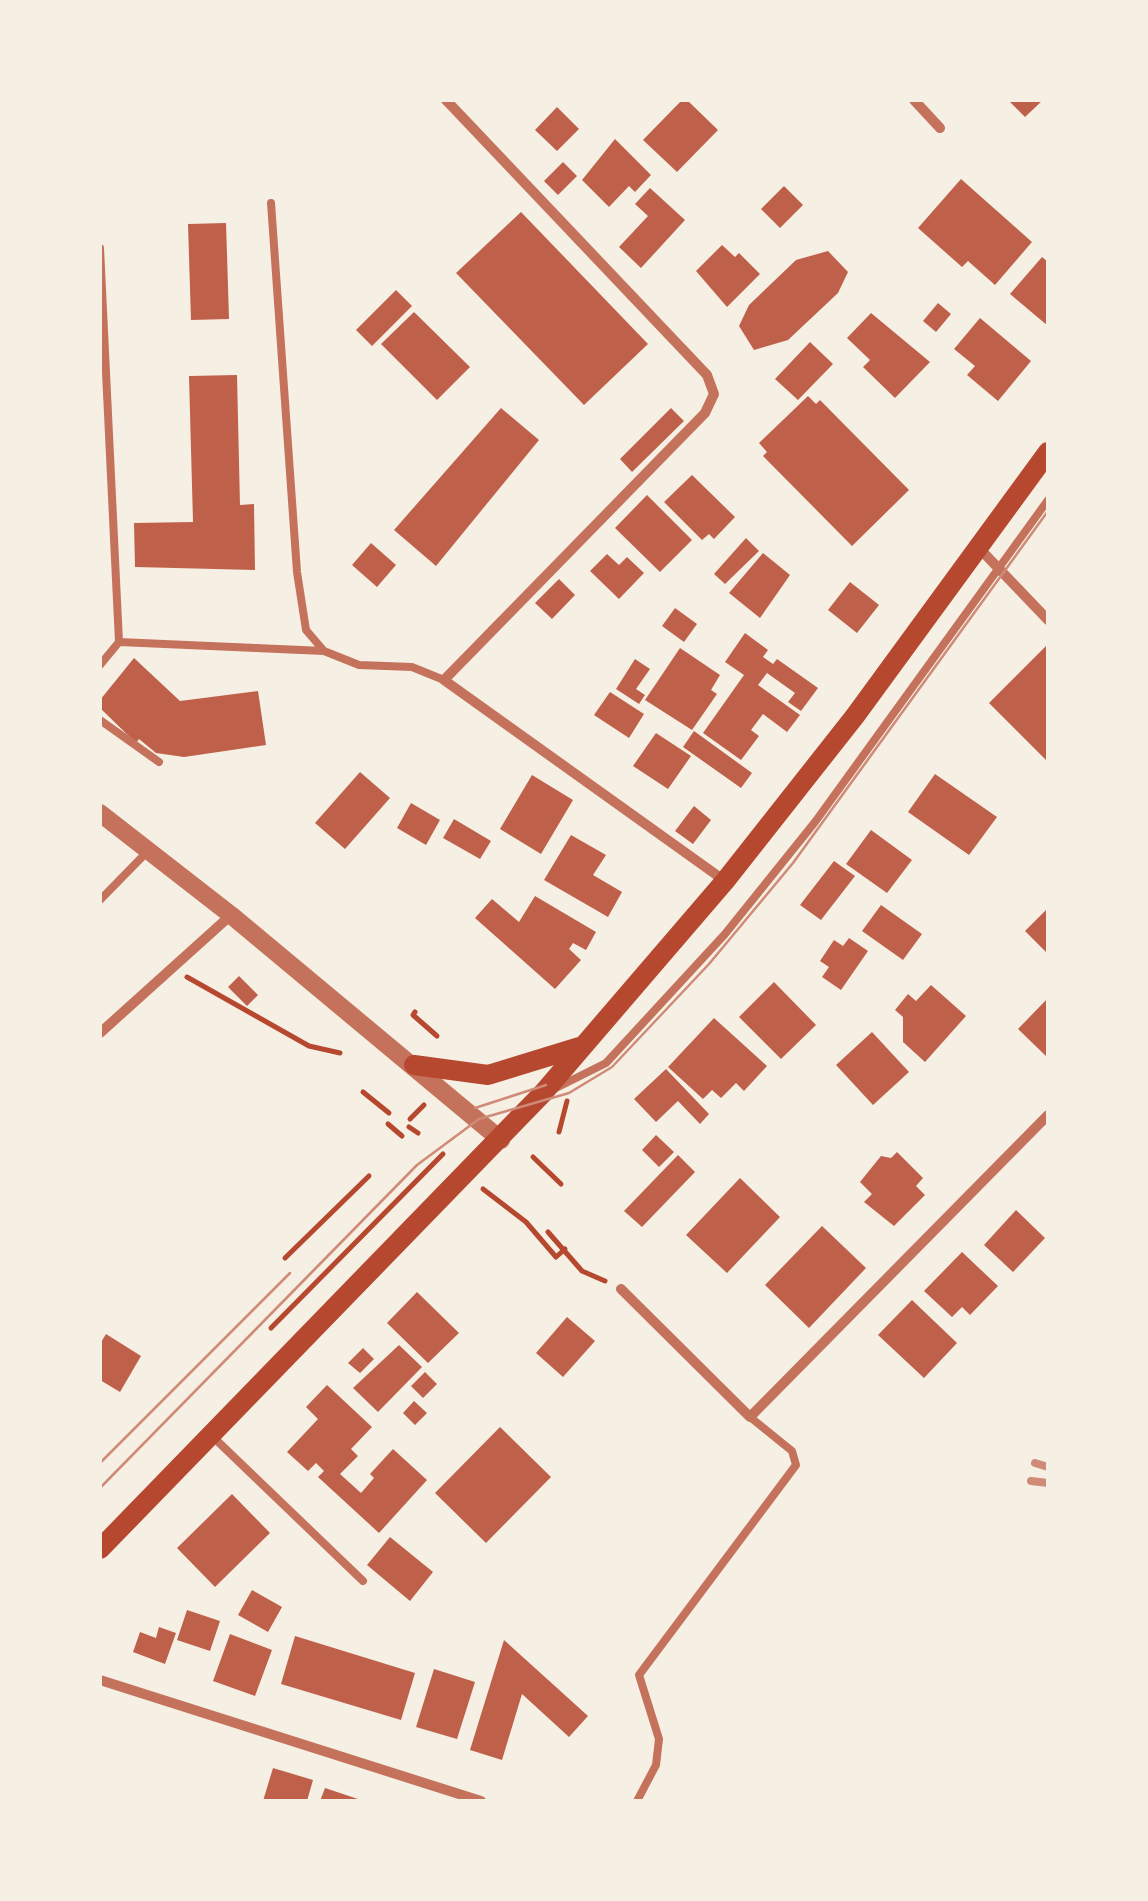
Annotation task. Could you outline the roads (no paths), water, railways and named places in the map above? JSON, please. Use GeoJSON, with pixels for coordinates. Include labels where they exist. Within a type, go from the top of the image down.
{"type":"FeatureCollection","features":[{"type":"Feature","properties":{"kind":"main road"},"geometry":{"type":"LineString","coordinates":[[100,1548],[502,1140],[543,1093],[725,881],[980,549],[1048,452]]}},
{"type":"Feature","properties":{"kind":"main road"},"geometry":{"type":"LineString","coordinates":[[414,1065],[488,1075],[580,1047]]}},
{"type":"Feature","properties":{"kind":"street"},"geometry":{"type":"LineString","coordinates":[[446,100],[707,375],[714,394],[705,413],[444,680],[725,881]]}},
{"type":"Feature","properties":{"kind":"street"},"geometry":{"type":"LineString","coordinates":[[914,100],[940,128]]}},
{"type":"Feature","properties":{"kind":"street"},"geometry":{"type":"LineString","coordinates":[[980,549],[1048,620]]}},
{"type":"Feature","properties":{"kind":"street"},"geometry":{"type":"LineString","coordinates":[[100,813],[231,915],[502,1140]]}},
{"type":"Feature","properties":{"kind":"street"},"geometry":{"type":"LineString","coordinates":[[100,1033],[231,915]]}},
{"type":"Feature","properties":{"kind":"street"},"geometry":{"type":"LineString","coordinates":[[622,1289],[750,1417],[1048,1114]]}},
{"type":"Feature","properties":{"kind":"street"},"geometry":{"type":"LineString","coordinates":[[100,1680],[481,1801]]}},
{"type":"Feature","properties":{"kind":"lane"},"geometry":{"type":"LineString","coordinates":[[271,203],[297,572],[306,630],[324,651]]}},
{"type":"Feature","properties":{"kind":"lane"},"geometry":{"type":"LineString","coordinates":[[100,248],[119,642],[100,665]]}},
{"type":"Feature","properties":{"kind":"lane"},"geometry":{"type":"LineString","coordinates":[[543,1093],[571,1084],[606,1063],[725,934],[814,822],[1048,500]]}},
{"type":"Feature","properties":{"kind":"lane"},"geometry":{"type":"LineString","coordinates":[[119,642],[324,651],[359,665],[412,667],[444,680]]}},
{"type":"Feature","properties":{"kind":"lane"},"geometry":{"type":"LineString","coordinates":[[100,720],[159,762]]}},
{"type":"Feature","properties":{"kind":"lane"},"geometry":{"type":"LineString","coordinates":[[100,900],[148,851]]}},
{"type":"Feature","properties":{"kind":"lane"},"geometry":{"type":"LineString","coordinates":[[637,1801],[656,1765],[658,1739],[640,1675],[796,1465],[792,1452],[750,1417]]}},
{"type":"Feature","properties":{"kind":"lane"},"geometry":{"type":"LineString","coordinates":[[211,1435],[364,1581]]}},
{"type":"Feature","properties":{"kind":"tram line"},"geometry":{"type":"LineString","coordinates":[[100,1488],[417,1165],[479,1119],[569,1093],[612,1067],[709,964],[793,863],[1048,511]]}},
{"type":"Feature","properties":{"kind":"tram line"},"geometry":{"type":"LineString","coordinates":[[475,1108],[546,1085]]}},
{"type":"Feature","properties":{"kind":"tram line"},"geometry":{"type":"LineString","coordinates":[[100,1463],[290,1273]]}},
{"type":"Feature","properties":{"kind":"railway"},"geometry":{"type":"LineString","coordinates":[[1035,1463],[1048,1467]]}},
{"type":"Feature","properties":{"kind":"railway"},"geometry":{"type":"LineString","coordinates":[[1031,1481],[1048,1483]]}}]}
